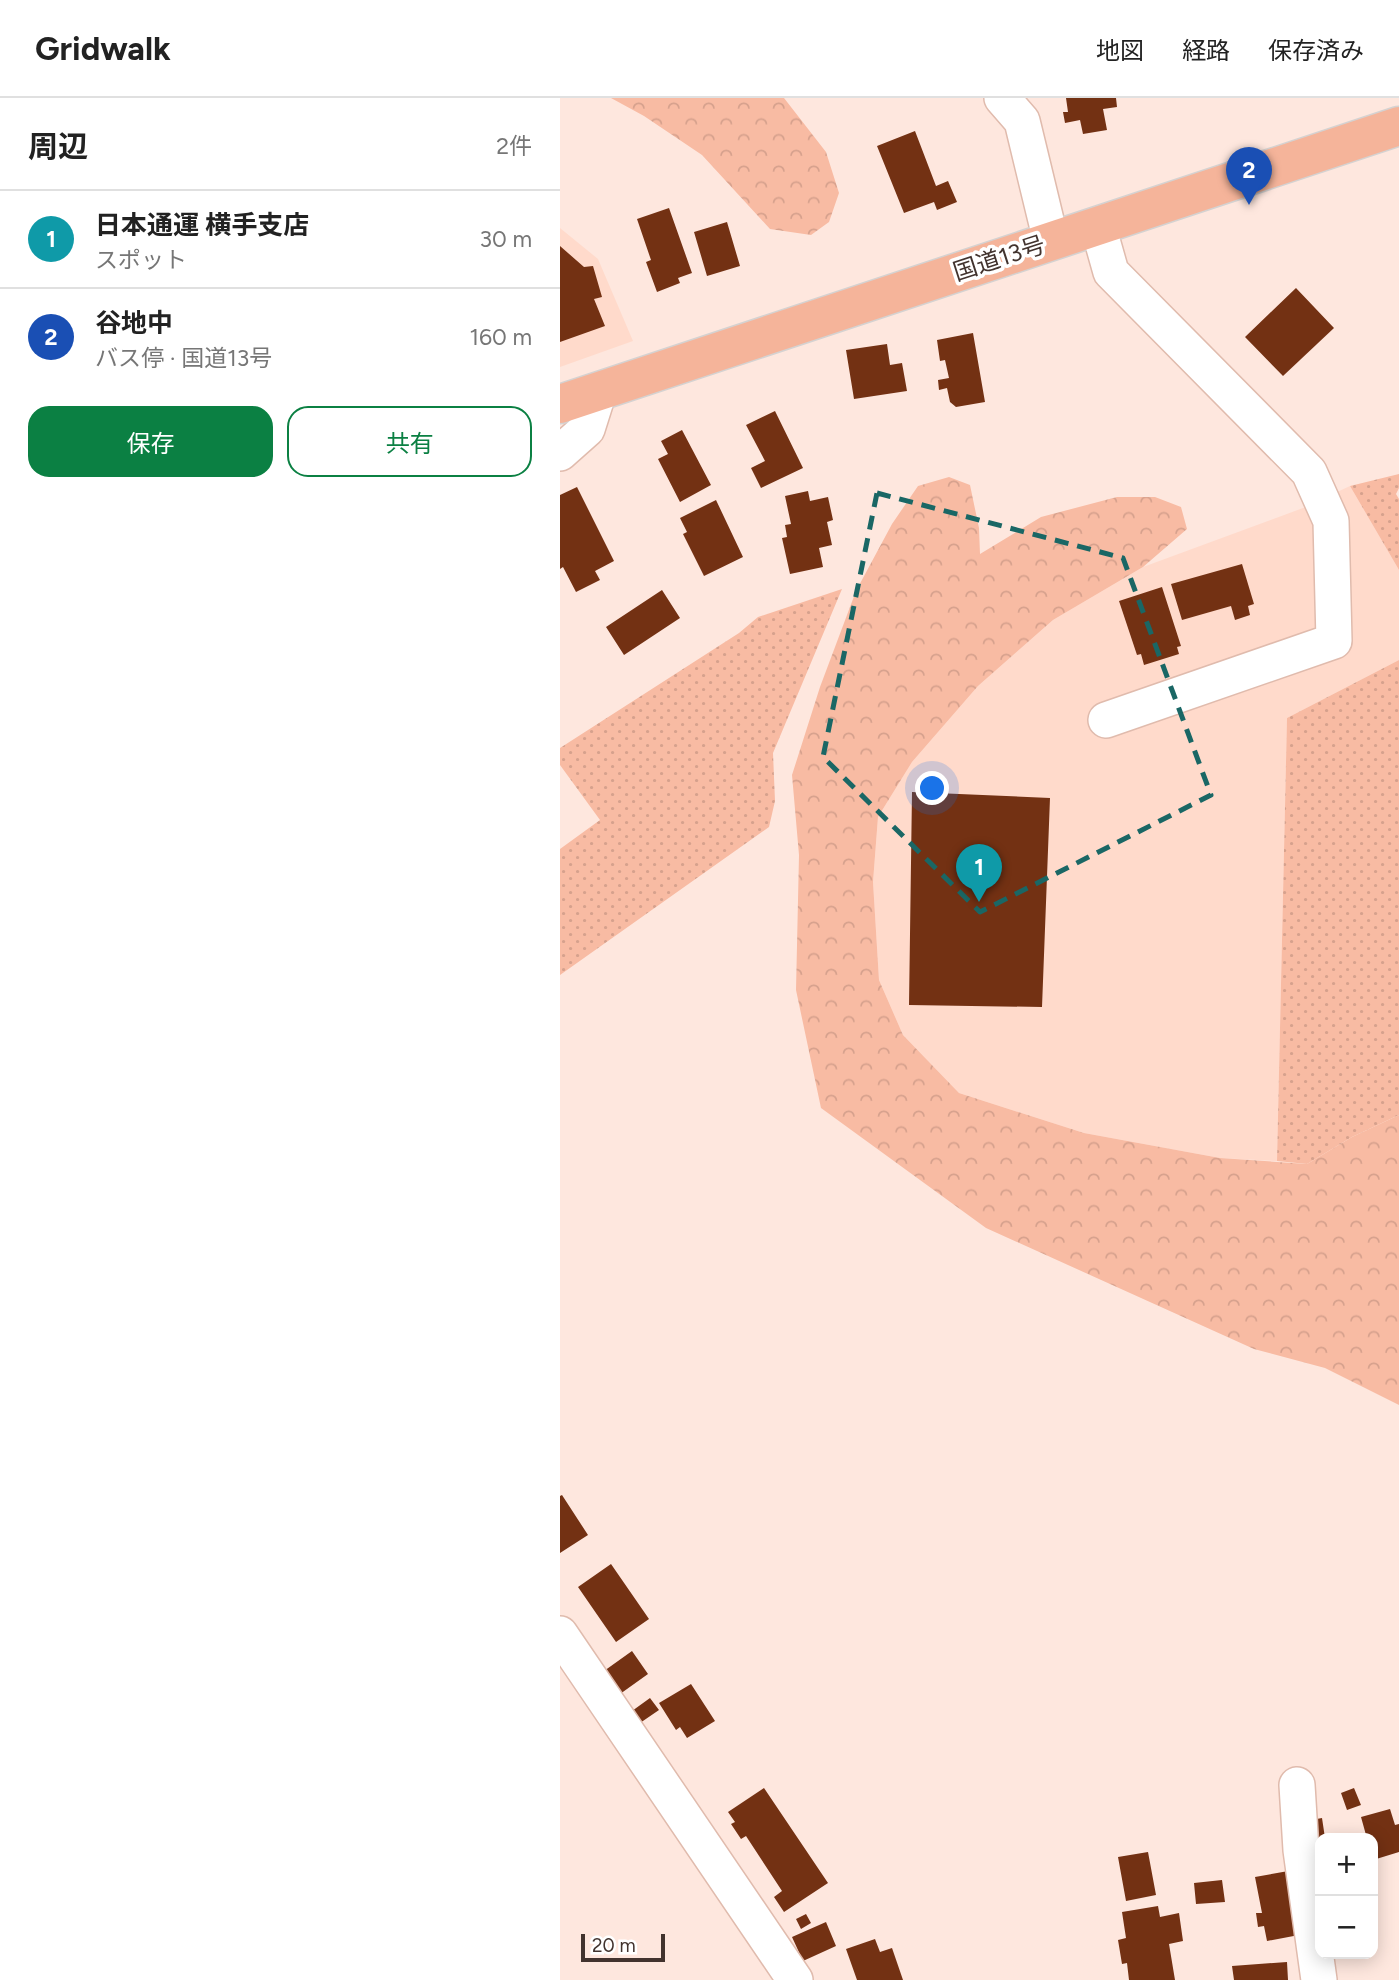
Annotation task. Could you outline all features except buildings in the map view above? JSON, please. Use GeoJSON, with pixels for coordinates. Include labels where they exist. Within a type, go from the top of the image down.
{"type":"FeatureCollection","features":[{"type":"Feature","properties":{"kind":"highway","name":"国道13号"},"geometry":{"type":"LineString","coordinates":[[560,404],[1399,126]]}},
{"type":"Feature","properties":{"kind":"street"},"geometry":{"type":"LineString","coordinates":[[1002,98],[1021,121],[1051,241]]}},
{"type":"Feature","properties":{"kind":"street"},"geometry":{"type":"LineString","coordinates":[[1098,226],[1111,272],[1309,472],[1331,521],[1334,641],[1106,720]]}},
{"type":"Feature","properties":{"kind":"street"},"geometry":{"type":"LineString","coordinates":[[560,453],[587,429],[599,391]]}},
{"type":"Feature","properties":{"kind":"street"},"geometry":{"type":"LineString","coordinates":[[560,1634],[795,1980]]}},
{"type":"Feature","properties":{"kind":"street"},"geometry":{"type":"LineString","coordinates":[[1297,1785],[1301,1850],[1319,1980]]}},
{"type":"Feature","properties":{"kind":"highlighted area"},"geometry":{"type":"Polygon","coordinates":[[[877,493],[1123,558],[1211,795],[980,912],[823,757],[877,493]]]}},
{"type":"Feature","properties":{"kind":"shaded area"},"geometry":{"type":"Polygon","coordinates":[[[560,228],[598,259],[633,341],[560,367],[560,228]]]}},
{"type":"Feature","properties":{"kind":"shaded area"},"geometry":{"type":"Polygon","coordinates":[[[1350,486],[1399,570],[1399,660],[1287,718],[1277,1161],[1220,1158],[1084,1133],[959,1093],[903,1035],[879,980],[873,882],[878,817],[912,762],[978,686],[1053,620],[1143,567],[1303,508],[1350,486]]]}},
{"type":"Feature","properties":{"kind":"green space"},"geometry":{"type":"Polygon","coordinates":[[[611,98],[784,98],[826,152],[839,193],[829,222],[811,235],[770,229],[702,155],[644,116],[611,98]]]}},
{"type":"Feature","properties":{"kind":"green space"},"geometry":{"type":"Polygon","coordinates":[[[1399,474],[1396,494],[1399,499],[1399,570],[1350,486],[1399,474]]]}},
{"type":"Feature","properties":{"kind":"green space"},"geometry":{"type":"Polygon","coordinates":[[[949,477],[970,485],[979,528],[980,554],[1041,517],[1117,497],[1155,497],[1181,507],[1187,529],[1143,567],[1053,620],[978,686],[912,762],[878,817],[873,882],[879,980],[903,1035],[959,1093],[1084,1133],[1220,1158],[1307,1164],[1352,1137],[1399,1115],[1399,1405],[1325,1368],[1254,1349],[986,1228],[821,1108],[796,990],[799,855],[792,775],[820,687],[856,591],[892,524],[918,486],[949,477]]]}},
{"type":"Feature","properties":{"kind":"green space"},"geometry":{"type":"Polygon","coordinates":[[[842,589],[773,753],[775,801],[769,827],[560,975],[560,849],[600,820],[560,765],[560,748],[739,633],[758,617],[842,589]]]}},
{"type":"Feature","properties":{"kind":"green space"},"geometry":{"type":"Polygon","coordinates":[[[1399,660],[1399,1115],[1352,1137],[1307,1164],[1277,1161],[1287,718],[1399,660]]]}},
{"type":"Feature","properties":{"kind":"place","name":"谷地中"},"geometry":{"type":"Point","coordinates":[1249,205]}},
{"type":"Feature","properties":{"kind":"place","name":"日本通運 横手支店"},"geometry":{"type":"Point","coordinates":[979,902]}}]}
